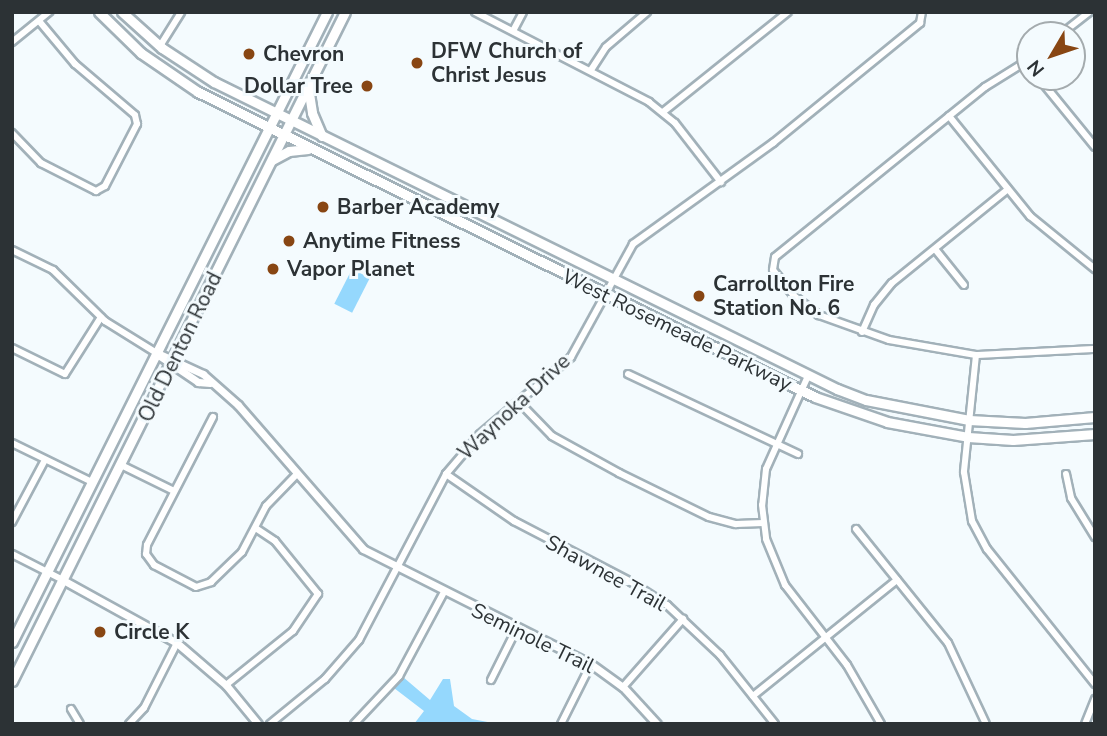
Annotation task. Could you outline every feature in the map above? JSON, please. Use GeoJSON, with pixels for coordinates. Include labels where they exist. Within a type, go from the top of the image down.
{"type":"FeatureCollection","features":[{"type":"Feature","properties":{"kind":"main road","name":"West Rosemeade Parkway"},"geometry":{"type":"LineString","coordinates":[[99,12],[173,77],[395,191],[801,390],[887,422],[968,438],[1013,440],[1095,435]]}},
{"type":"Feature","properties":{"kind":"main road","name":"West Rosemeade Parkway"},"geometry":{"type":"LineString","coordinates":[[122,12],[160,46],[214,82],[808,376],[866,400],[969,420],[1025,423],[1095,417]]}},
{"type":"Feature","properties":{"kind":"main road","name":"Old Denton Road"},"geometry":{"type":"LineString","coordinates":[[12,642],[90,481],[327,12]]}},
{"type":"Feature","properties":{"kind":"main road","name":"Old Denton Road"},"geometry":{"type":"LineString","coordinates":[[12,681],[345,12]]}},
{"type":"Feature","properties":{"kind":"main road"},"geometry":{"type":"LineString","coordinates":[[308,87],[312,114],[322,135]]}},
{"type":"Feature","properties":{"kind":"main road"},"geometry":{"type":"LineString","coordinates":[[271,161],[289,151],[311,149]]}},
{"type":"Feature","properties":{"kind":"main road"},"geometry":{"type":"LineString","coordinates":[[395,191],[403,175]]}},
{"type":"Feature","properties":{"kind":"main road"},"geometry":{"type":"LineString","coordinates":[[488,237],[495,221]]}},
{"type":"Feature","properties":{"kind":"main road"},"geometry":{"type":"LineString","coordinates":[[713,348],[720,333]]}},
{"type":"Feature","properties":{"kind":"street"},"geometry":{"type":"LineString","coordinates":[[12,41],[49,12]]}},
{"type":"Feature","properties":{"kind":"street"},"geometry":{"type":"LineString","coordinates":[[160,46],[181,12]]}},
{"type":"Feature","properties":{"kind":"street"},"geometry":{"type":"LineString","coordinates":[[475,12],[591,70],[663,112],[721,182]]}},
{"type":"Feature","properties":{"kind":"street"},"geometry":{"type":"LineString","coordinates":[[513,30],[523,12]]}},
{"type":"Feature","properties":{"kind":"street"},"geometry":{"type":"LineString","coordinates":[[591,70],[607,47],[647,12]]}},
{"type":"Feature","properties":{"kind":"street"},"geometry":{"type":"LineString","coordinates":[[663,112],[788,12]]}},
{"type":"Feature","properties":{"kind":"street","name":"Waynoka Drive"},"geometry":{"type":"LineString","coordinates":[[270,724],[341,664],[368,626],[446,474],[470,444],[570,357],[642,234],[721,182],[923,14]]}},
{"type":"Feature","properties":{"kind":"street"},"geometry":{"type":"LineString","coordinates":[[12,133],[41,163],[96,191],[105,186],[137,124],[135,115],[75,64],[39,21]]}},
{"type":"Feature","properties":{"kind":"street"},"geometry":{"type":"LineString","coordinates":[[1016,72],[949,116],[775,257],[773,270],[819,315],[862,332],[915,346],[976,355],[1095,349]]}},
{"type":"Feature","properties":{"kind":"street"},"geometry":{"type":"LineString","coordinates":[[1049,91],[1095,147]]}},
{"type":"Feature","properties":{"kind":"street"},"geometry":{"type":"LineString","coordinates":[[949,116],[1042,228],[1095,270]]}},
{"type":"Feature","properties":{"kind":"street"},"geometry":{"type":"LineString","coordinates":[[862,332],[887,289],[1008,189]]}},
{"type":"Feature","properties":{"kind":"street"},"geometry":{"type":"LineString","coordinates":[[935,249],[964,285]]}},
{"type":"Feature","properties":{"kind":"street"},"geometry":{"type":"LineString","coordinates":[[12,250],[70,283],[100,317],[173,362]]}},
{"type":"Feature","properties":{"kind":"street"},"geometry":{"type":"LineString","coordinates":[[12,348],[65,374],[100,317]]}},
{"type":"Feature","properties":{"kind":"street"},"geometry":{"type":"LineString","coordinates":[[976,355],[965,489],[978,532],[1095,684]]}},
{"type":"Feature","properties":{"kind":"street","name":"Seminole Trail"},"geometry":{"type":"LineString","coordinates":[[173,362],[198,382],[211,383],[249,416],[352,539],[397,569],[591,664],[623,687],[657,724]]}},
{"type":"Feature","properties":{"kind":"street"},"geometry":{"type":"LineString","coordinates":[[628,374],[774,446],[798,454]]}},
{"type":"Feature","properties":{"kind":"street"},"geometry":{"type":"LineString","coordinates":[[808,376],[774,446],[763,484],[763,523],[772,559],[785,585],[861,684],[881,724]]}},
{"type":"Feature","properties":{"kind":"street"},"geometry":{"type":"LineString","coordinates":[[519,402],[552,436],[619,473],[709,517],[736,524],[763,523]]}},
{"type":"Feature","properties":{"kind":"street"},"geometry":{"type":"LineString","coordinates":[[214,417],[174,491],[146,554],[154,565],[201,587],[235,561],[274,495],[297,474]]}},
{"type":"Feature","properties":{"kind":"street"},"geometry":{"type":"LineString","coordinates":[[12,443],[90,481]]}},
{"type":"Feature","properties":{"kind":"street"},"geometry":{"type":"LineString","coordinates":[[12,522],[45,460]]}},
{"type":"Feature","properties":{"kind":"street"},"geometry":{"type":"LineString","coordinates":[[121,465],[174,491]]}},
{"type":"Feature","properties":{"kind":"street","name":"Shawnee Trail"},"geometry":{"type":"LineString","coordinates":[[446,474],[514,521],[631,582],[683,619],[775,724]]}},
{"type":"Feature","properties":{"kind":"street"},"geometry":{"type":"LineString","coordinates":[[1066,474],[1071,498],[1095,537]]}},
{"type":"Feature","properties":{"kind":"street"},"geometry":{"type":"LineString","coordinates":[[226,685],[293,631],[318,594],[275,541],[256,528]]}},
{"type":"Feature","properties":{"kind":"street"},"geometry":{"type":"LineString","coordinates":[[856,529],[957,659],[986,724]]}},
{"type":"Feature","properties":{"kind":"street"},"geometry":{"type":"LineString","coordinates":[[12,554],[177,643],[226,685],[258,724]]}},
{"type":"Feature","properties":{"kind":"street"},"geometry":{"type":"LineString","coordinates":[[753,696],[897,580]]}},
{"type":"Feature","properties":{"kind":"street"},"geometry":{"type":"LineString","coordinates":[[354,724],[399,676],[444,592]]}},
{"type":"Feature","properties":{"kind":"street"},"geometry":{"type":"LineString","coordinates":[[623,687],[683,619]]}},
{"type":"Feature","properties":{"kind":"street"},"geometry":{"type":"LineString","coordinates":[[491,680],[517,628]]}},
{"type":"Feature","properties":{"kind":"street"},"geometry":{"type":"LineString","coordinates":[[129,724],[144,708],[177,643]]}},
{"type":"Feature","properties":{"kind":"street"},"geometry":{"type":"LineString","coordinates":[[561,724],[591,664]]}},
{"type":"Feature","properties":{"kind":"street"},"geometry":{"type":"LineString","coordinates":[[1085,724],[1095,699]]}},
{"type":"Feature","properties":{"kind":"street"},"geometry":{"type":"LineString","coordinates":[[71,709],[80,724]]}},
{"type":"Feature","properties":{"kind":"shaded area"},"geometry":{"type":"Polygon","coordinates":[[[352,269],[370,278],[352,313],[334,304],[352,269]]]}},
{"type":"Feature","properties":{"kind":"shaded area"},"geometry":{"type":"Polygon","coordinates":[[[403,677],[430,700],[443,679],[450,679],[454,706],[472,719],[498,724],[414,724],[424,711],[394,688],[403,677]]]}},
{"type":"Feature","properties":{"kind":"place","name":"Chevron"},"geometry":{"type":"Point","coordinates":[249,54]}},
{"type":"Feature","properties":{"kind":"place","name":"DFW Church of Christ Jesus"},"geometry":{"type":"Point","coordinates":[417,63]}},
{"type":"Feature","properties":{"kind":"place","name":"Dollar Tree"},"geometry":{"type":"Point","coordinates":[367,86]}},
{"type":"Feature","properties":{"kind":"place","name":"Barber Academy"},"geometry":{"type":"Point","coordinates":[323,207]}},
{"type":"Feature","properties":{"kind":"place","name":"Anytime Fitness"},"geometry":{"type":"Point","coordinates":[289,241]}},
{"type":"Feature","properties":{"kind":"place","name":"Vapor Planet"},"geometry":{"type":"Point","coordinates":[273,269]}},
{"type":"Feature","properties":{"kind":"place","name":"Carrollton Fire Station No. 6"},"geometry":{"type":"Point","coordinates":[699,296]}},
{"type":"Feature","properties":{"kind":"place","name":"Circle K"},"geometry":{"type":"Point","coordinates":[100,632]}}]}
